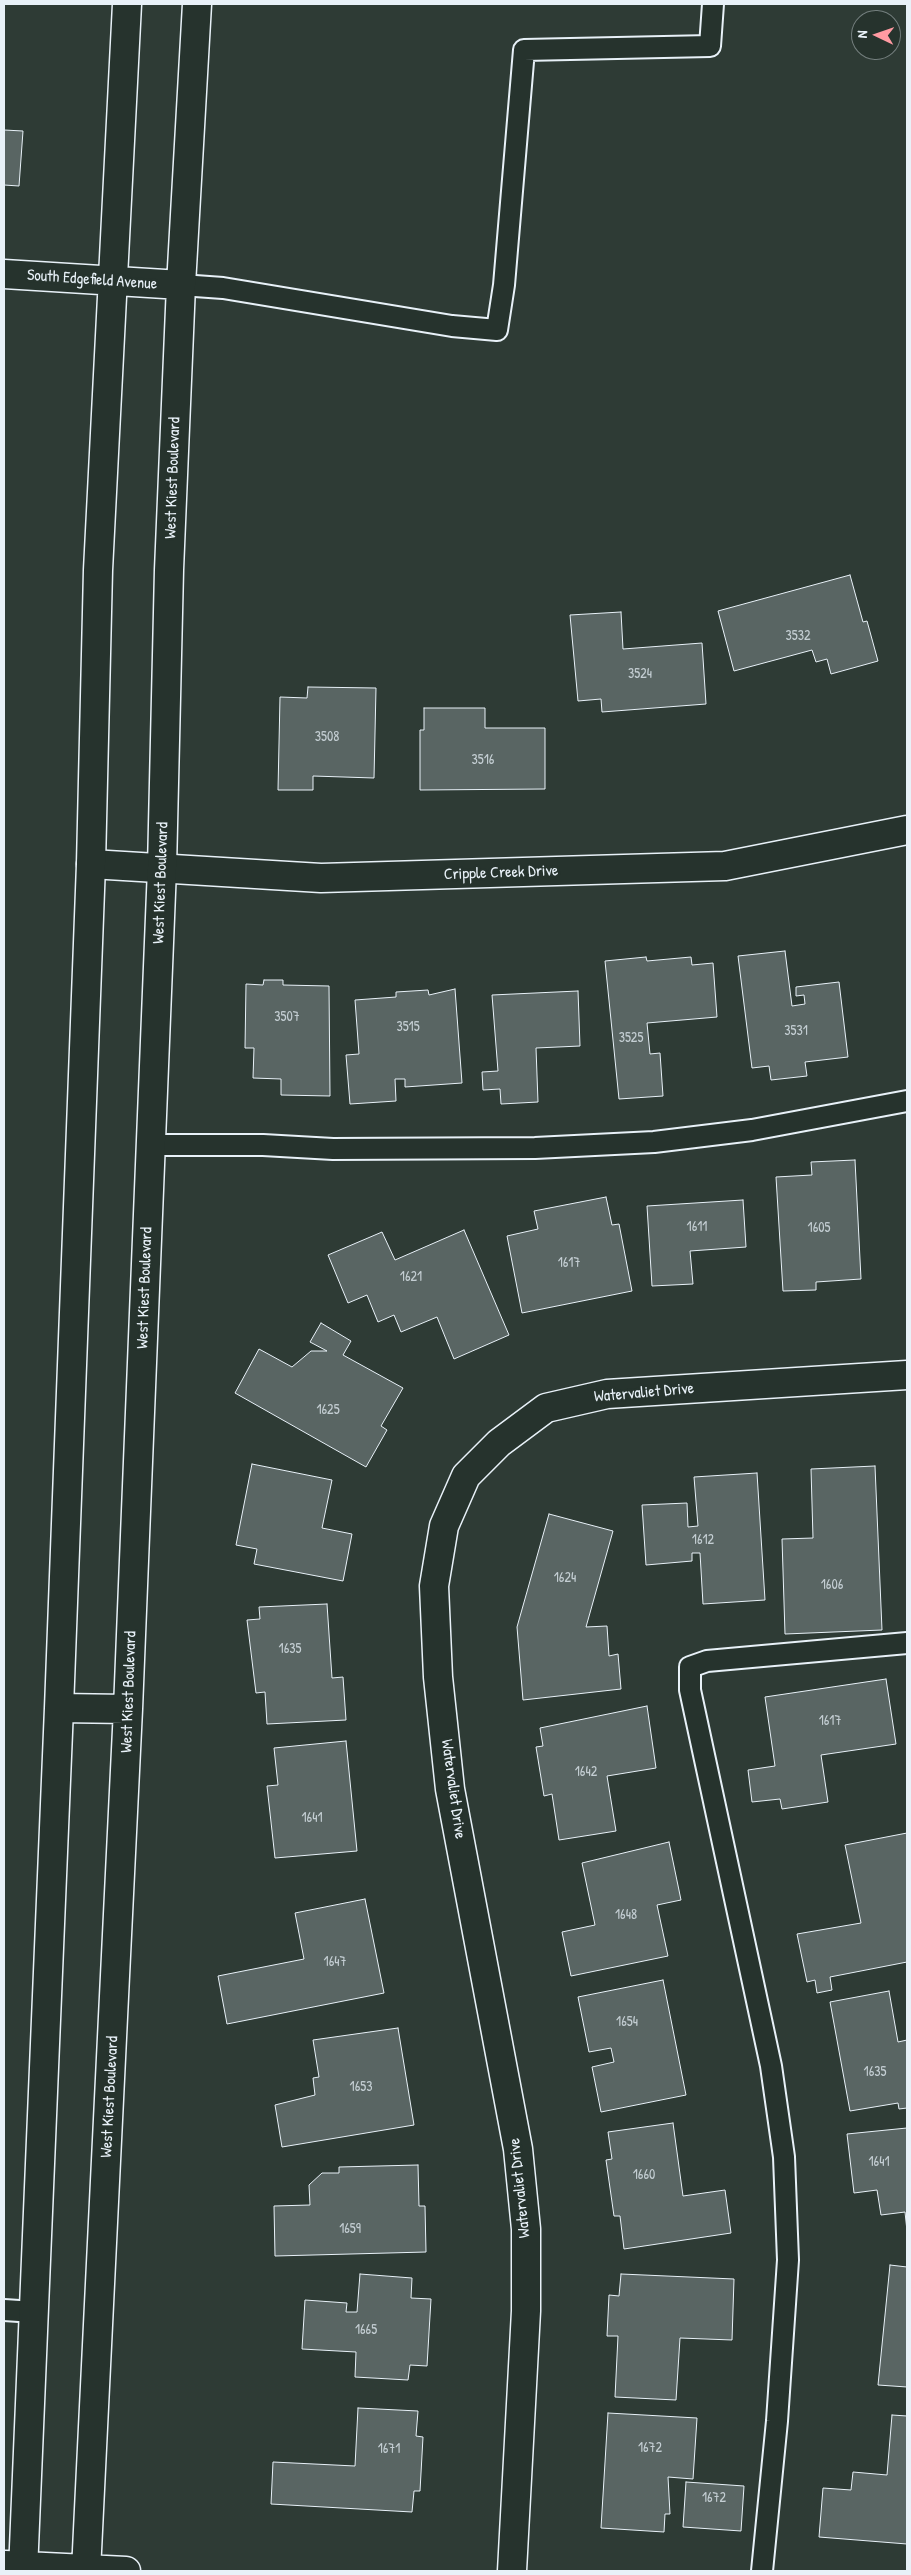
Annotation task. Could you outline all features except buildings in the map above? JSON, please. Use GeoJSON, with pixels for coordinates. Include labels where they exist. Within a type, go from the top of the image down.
{"type":"FeatureCollection","features":[{"type":"Feature","properties":{"kind":"main road"},"geometry":{"type":"LineString","coordinates":[[126,2571],[16,2567],[34,2312],[91,864],[98,570],[127,4]]}},
{"type":"Feature","properties":{"kind":"main road","name":"West Kiest Boulevard"},"geometry":{"type":"LineString","coordinates":[[86,2570],[128,1709],[162,868],[169,570],[181,285],[197,4]]}},
{"type":"Feature","properties":{"kind":"main road","name":"South Edgefield Avenue"},"geometry":{"type":"LineString","coordinates":[[4,274],[181,285]]}},
{"type":"Feature","properties":{"kind":"main road","name":"Cripple Creek Drive"},"geometry":{"type":"LineString","coordinates":[[91,864],[321,878],[725,866],[907,830]]}},
{"type":"Feature","properties":{"kind":"main road","name":"Watervaliet Drive"},"geometry":{"type":"LineString","coordinates":[[512,2571],[526,2311],[526,2229],[518,2149],[450,1789],[438,1677],[434,1586],[444,1526],[466,1476],[499,1443],[546,1408],[607,1394],[907,1376]]}},
{"type":"Feature","properties":{"kind":"main road"},"geometry":{"type":"LineString","coordinates":[[59,1708],[128,1709]]}},
{"type":"Feature","properties":{"kind":"lane"},"geometry":{"type":"LineString","coordinates":[[181,285],[223,288],[452,326],[497,330],[504,285],[524,50],[710,46],[713,4]]}},
{"type":"Feature","properties":{"kind":"lane"},"geometry":{"type":"LineString","coordinates":[[151,1145],[333,1149],[535,1148],[654,1142],[752,1130],[907,1101]]}},
{"type":"Feature","properties":{"kind":"lane"},"geometry":{"type":"LineString","coordinates":[[762,2571],[778,2421],[788,2260],[784,2157],[771,2066],[690,1690],[690,1667],[706,1661],[907,1643]]}},
{"type":"Feature","properties":{"kind":"lane"},"geometry":{"type":"LineString","coordinates":[[4,2310],[34,2312]]}}]}
